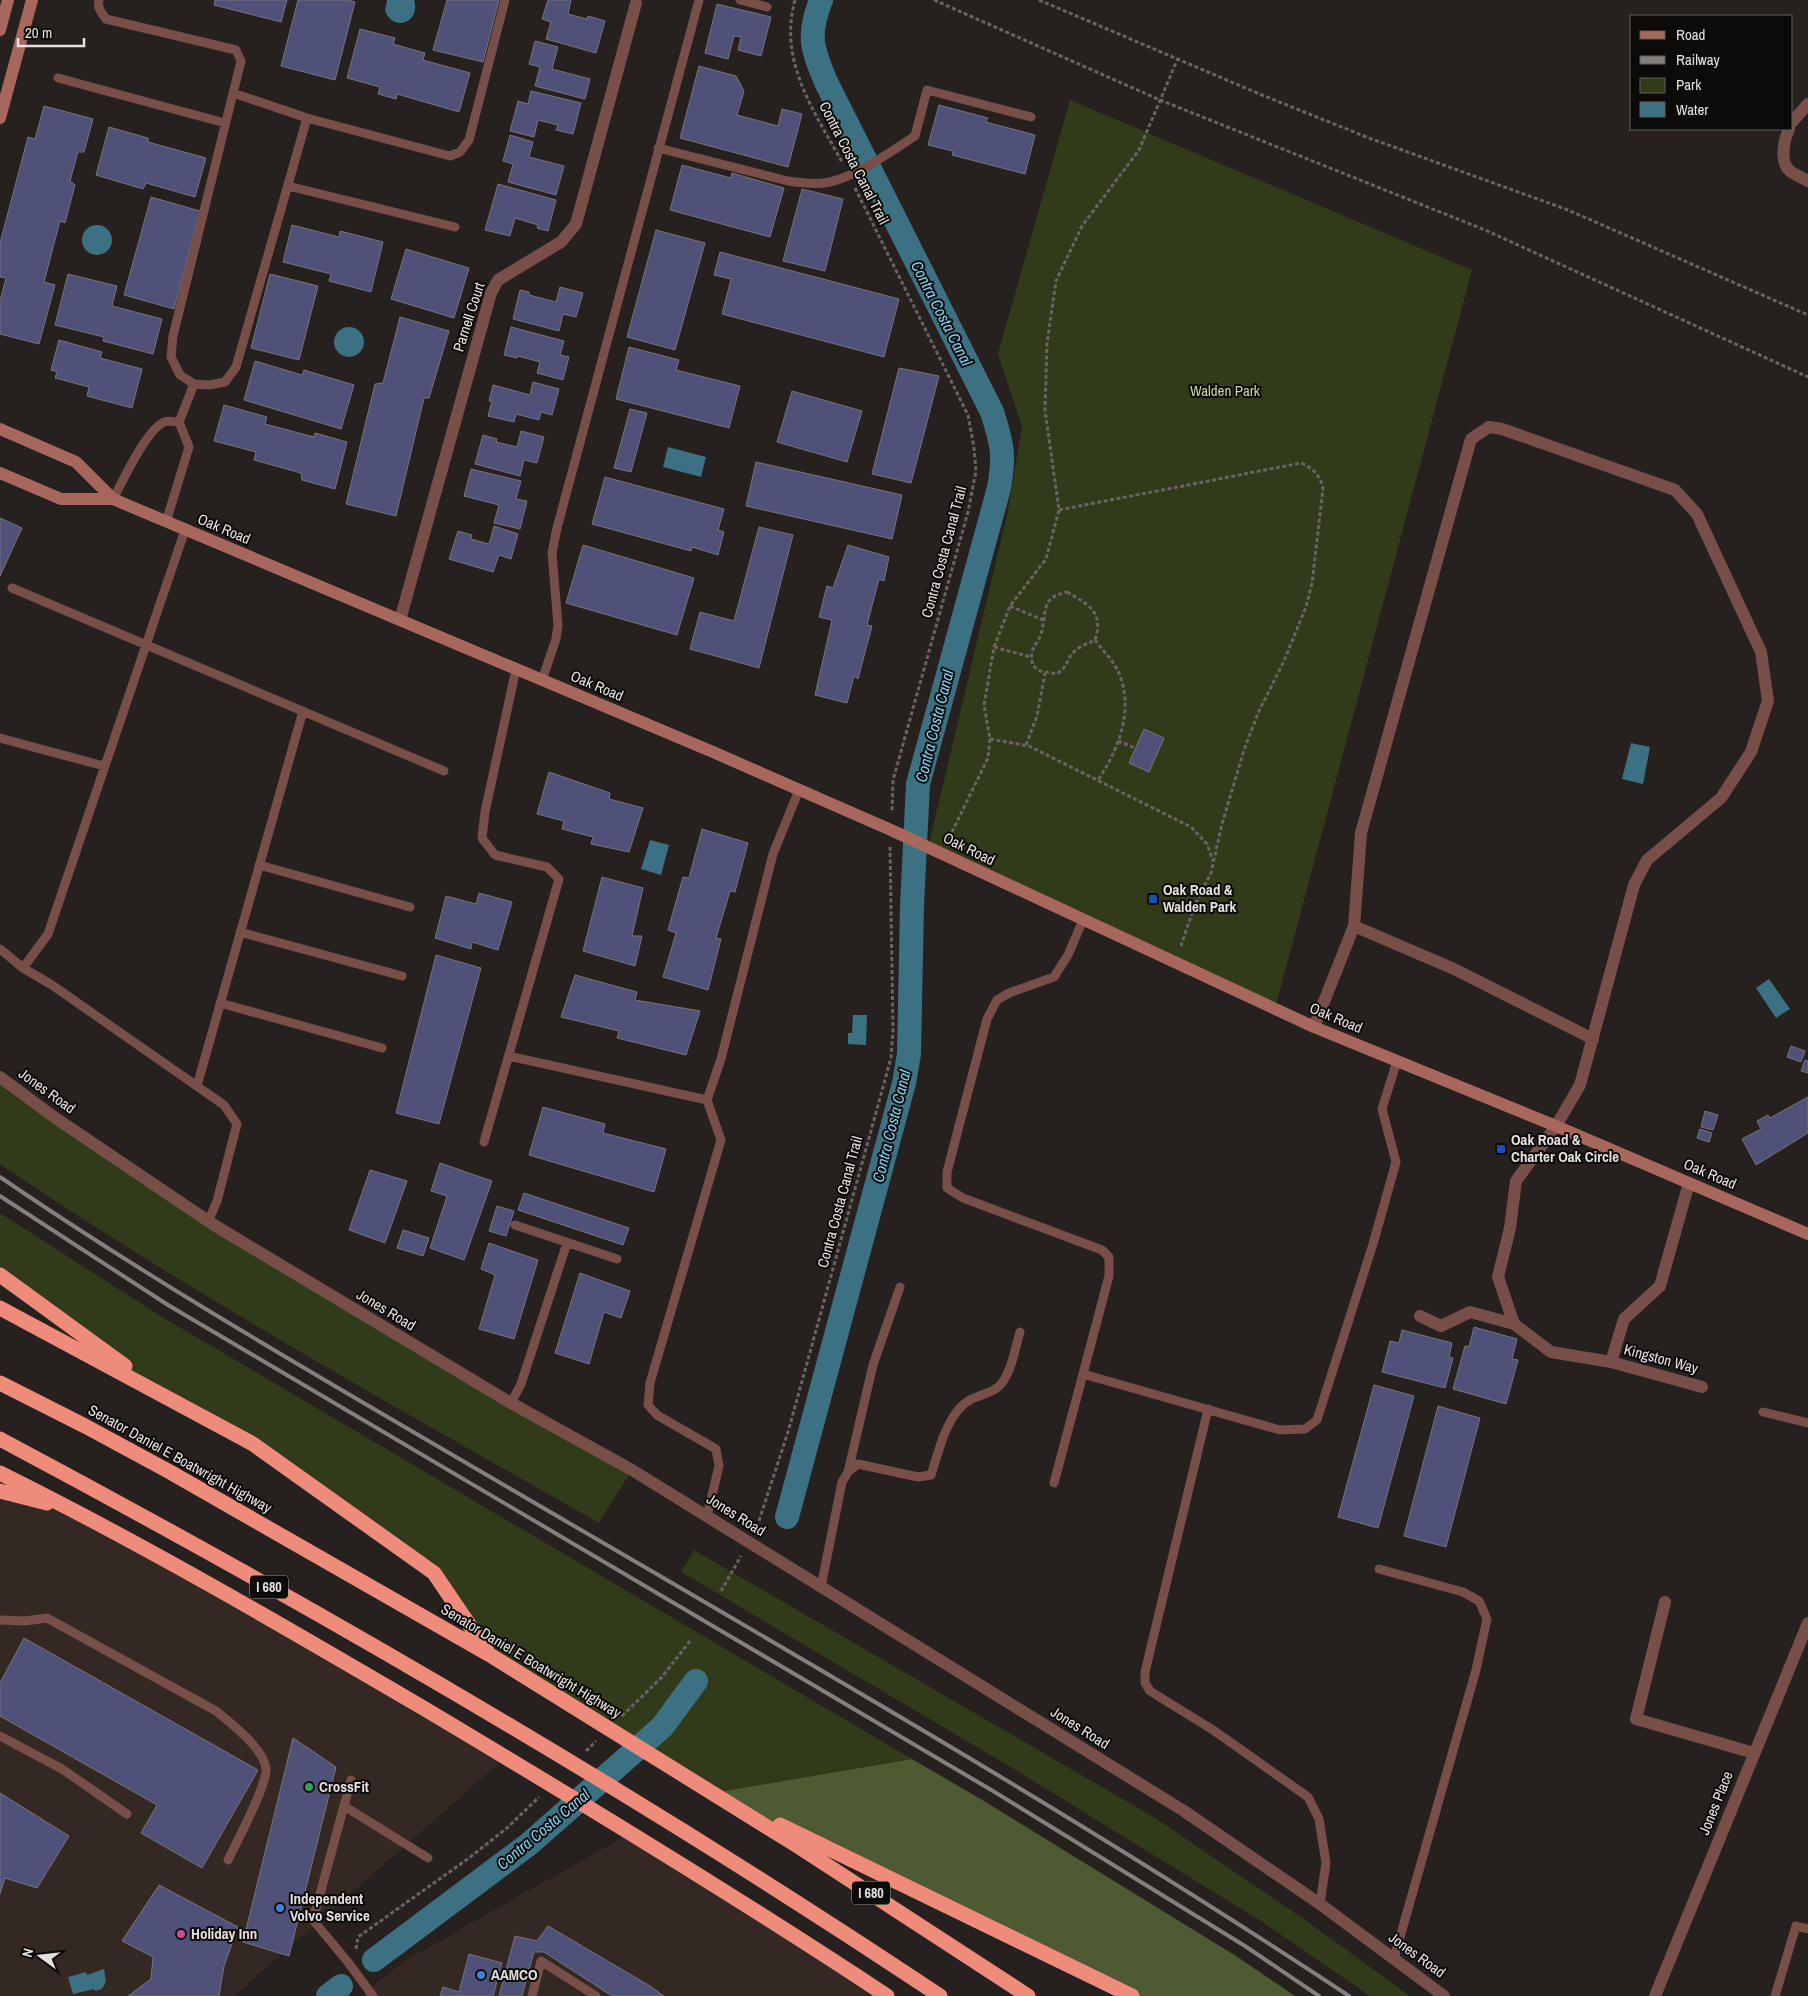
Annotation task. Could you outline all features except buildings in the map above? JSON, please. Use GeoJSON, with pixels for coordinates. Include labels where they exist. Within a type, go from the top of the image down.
{"type":"FeatureCollection","features":[{"type":"Feature","properties":{"kind":"highway"},"geometry":{"type":"LineString","coordinates":[[0,1275],[171,1399]]}},
{"type":"Feature","properties":{"kind":"highway"},"geometry":{"type":"LineString","coordinates":[[0,1308],[253,1444],[434,1573],[490,1655]]}},
{"type":"Feature","properties":{"kind":"highway","name":"Senator Daniel E Boatwright Highway"},"geometry":{"type":"LineString","coordinates":[[0,1383],[170,1472],[490,1655],[714,1793],[1028,1996]]}},
{"type":"Feature","properties":{"kind":"highway","name":"I 680"},"geometry":{"type":"LineString","coordinates":[[0,1439],[131,1509],[322,1616],[534,1741],[860,1942],[940,1996]]}},
{"type":"Feature","properties":{"kind":"highway","name":"I 680"},"geometry":{"type":"LineString","coordinates":[[0,1473],[76,1510],[162,1556],[506,1757],[624,1829],[887,1996]]}},
{"type":"Feature","properties":{"kind":"highway"},"geometry":{"type":"LineString","coordinates":[[0,1491],[76,1510]]}},
{"type":"Feature","properties":{"kind":"highway"},"geometry":{"type":"LineString","coordinates":[[714,1793],[1132,1996]]}},
{"type":"Feature","properties":{"kind":"main road"},"geometry":{"type":"LineString","coordinates":[[0,30],[8,0]]}},
{"type":"Feature","properties":{"kind":"main road"},"geometry":{"type":"LineString","coordinates":[[0,118],[32,0]]}},
{"type":"Feature","properties":{"kind":"main road","name":"Oak Road"},"geometry":{"type":"LineString","coordinates":[[0,429],[76,462],[113,499],[799,790],[1314,1027],[1556,1126],[1808,1234]]}},
{"type":"Feature","properties":{"kind":"main road","name":"Oak Road"},"geometry":{"type":"LineString","coordinates":[[0,473],[61,498],[113,499]]}},
{"type":"Feature","properties":{"kind":"street","name":"Parnell Court"},"geometry":{"type":"LineString","coordinates":[[400,620],[491,293],[498,280],[561,242],[576,224],[636,3]]}},
{"type":"Feature","properties":{"kind":"street"},"geometry":{"type":"LineString","coordinates":[[1793,121],[1808,105]]}},
{"type":"Feature","properties":{"kind":"street"},"geometry":{"type":"LineString","coordinates":[[1789,130],[1785,140],[1784,159],[1789,170],[1808,181]]}},
{"type":"Feature","properties":{"kind":"street"},"geometry":{"type":"LineString","coordinates":[[1314,1027],[1354,926],[1361,833],[1471,439],[1489,427],[1502,429],[1675,490],[1697,514],[1760,652],[1768,702],[1751,752],[1721,798],[1647,860],[1634,885],[1580,1085],[1556,1126],[1516,1181],[1510,1228],[1498,1277],[1514,1324]]}},
{"type":"Feature","properties":{"kind":"street"},"geometry":{"type":"LineString","coordinates":[[1354,926],[1454,969],[1593,1040]]}},
{"type":"Feature","properties":{"kind":"street","name":"Jones Road"},"geometry":{"type":"LineString","coordinates":[[0,1077],[54,1117],[208,1222],[510,1403],[632,1470],[1184,1811],[1320,1904],[1444,1996]]}},
{"type":"Feature","properties":{"kind":"street"},"geometry":{"type":"LineString","coordinates":[[1611,1362],[1624,1319],[1660,1286],[1689,1183]]}},
{"type":"Feature","properties":{"kind":"street"},"geometry":{"type":"LineString","coordinates":[[1420,1316],[1441,1326],[1470,1312],[1514,1324]]}},
{"type":"Feature","properties":{"kind":"street","name":"Kingston Way"},"geometry":{"type":"LineString","coordinates":[[1514,1324],[1551,1352],[1611,1362],[1702,1386]]}},
{"type":"Feature","properties":{"kind":"street"},"geometry":{"type":"LineString","coordinates":[[1665,1602],[1636,1720],[1754,1753]]}},
{"type":"Feature","properties":{"kind":"street","name":"Jones Place"},"geometry":{"type":"LineString","coordinates":[[1655,1996],[1808,1623]]}},
{"type":"Feature","properties":{"kind":"lane"},"geometry":{"type":"LineString","coordinates":[[99,0],[98,4],[101,13],[106,19],[236,50],[241,61],[173,336],[171,357],[180,375],[194,384],[209,385],[226,382],[236,368],[307,118]]}},
{"type":"Feature","properties":{"kind":"lane"},"geometry":{"type":"LineString","coordinates":[[233,93],[307,118],[450,156],[460,152],[469,140],[506,0]]}},
{"type":"Feature","properties":{"kind":"lane"},"geometry":{"type":"LineString","coordinates":[[542,680],[556,639],[558,625],[552,552],[557,528],[699,0]]}},
{"type":"Feature","properties":{"kind":"lane"},"geometry":{"type":"LineString","coordinates":[[740,0],[767,7]]}},
{"type":"Feature","properties":{"kind":"lane"},"geometry":{"type":"LineString","coordinates":[[58,78],[225,123]]}},
{"type":"Feature","properties":{"kind":"lane"},"geometry":{"type":"LineString","coordinates":[[658,148],[788,181],[805,183],[830,182],[878,159],[915,136],[927,90],[1032,117]]}},
{"type":"Feature","properties":{"kind":"lane"},"geometry":{"type":"LineString","coordinates":[[288,186],[455,227]]}},
{"type":"Feature","properties":{"kind":"lane"},"geometry":{"type":"LineString","coordinates":[[166,522],[189,448],[180,422],[194,384]]}},
{"type":"Feature","properties":{"kind":"lane"},"geometry":{"type":"LineString","coordinates":[[113,499],[143,445],[155,428],[166,421],[180,422]]}},
{"type":"Feature","properties":{"kind":"lane"},"geometry":{"type":"LineString","coordinates":[[23,968],[48,934],[185,530]]}},
{"type":"Feature","properties":{"kind":"lane"},"geometry":{"type":"LineString","coordinates":[[12,588],[444,770]]}},
{"type":"Feature","properties":{"kind":"lane"},"geometry":{"type":"LineString","coordinates":[[484,1142],[559,879],[547,867],[495,855],[482,838],[485,812],[516,669]]}},
{"type":"Feature","properties":{"kind":"lane"},"geometry":{"type":"LineString","coordinates":[[197,1086],[303,711]]}},
{"type":"Feature","properties":{"kind":"lane"},"geometry":{"type":"LineString","coordinates":[[0,738],[104,766]]}},
{"type":"Feature","properties":{"kind":"lane"},"geometry":{"type":"LineString","coordinates":[[707,1516],[719,1466],[716,1449],[657,1415],[648,1405],[650,1382],[721,1140],[707,1100],[721,1060],[773,854],[799,790]]}},
{"type":"Feature","properties":{"kind":"lane"},"geometry":{"type":"LineString","coordinates":[[259,865],[410,907]]}},
{"type":"Feature","properties":{"kind":"lane"},"geometry":{"type":"LineString","coordinates":[[1054,1483],[1109,1276],[1109,1257],[1102,1250],[964,1198],[947,1188],[947,1172],[987,1019],[997,1000],[1010,993],[1054,977],[1068,955],[1083,920]]}},
{"type":"Feature","properties":{"kind":"lane"},"geometry":{"type":"LineString","coordinates":[[240,932],[402,976]]}},
{"type":"Feature","properties":{"kind":"lane"},"geometry":{"type":"LineString","coordinates":[[0,949],[23,968],[224,1105],[237,1124],[217,1201],[208,1222]]}},
{"type":"Feature","properties":{"kind":"lane"},"geometry":{"type":"LineString","coordinates":[[220,1003],[382,1048]]}},
{"type":"Feature","properties":{"kind":"lane"},"geometry":{"type":"LineString","coordinates":[[508,1056],[707,1100]]}},
{"type":"Feature","properties":{"kind":"lane"},"geometry":{"type":"LineString","coordinates":[[1083,1374],[1280,1430],[1306,1429],[1317,1420],[1373,1244],[1396,1162],[1382,1109],[1398,1061]]}},
{"type":"Feature","properties":{"kind":"lane"},"geometry":{"type":"LineString","coordinates":[[515,1225],[617,1259]]}},
{"type":"Feature","properties":{"kind":"lane"},"geometry":{"type":"LineString","coordinates":[[510,1403],[521,1384],[567,1243]]}},
{"type":"Feature","properties":{"kind":"lane"},"geometry":{"type":"LineString","coordinates":[[821,1587],[842,1482],[848,1472],[873,1365],[900,1287]]}},
{"type":"Feature","properties":{"kind":"lane"},"geometry":{"type":"LineString","coordinates":[[848,1472],[858,1464],[918,1476],[931,1475],[947,1428],[960,1408],[977,1395],[997,1388],[1010,1368],[1020,1332]]}},
{"type":"Feature","properties":{"kind":"lane"},"geometry":{"type":"LineString","coordinates":[[1208,1409],[1145,1672],[1145,1683],[1150,1691],[1212,1730],[1308,1797],[1319,1819],[1326,1863],[1320,1904]]}},
{"type":"Feature","properties":{"kind":"lane"},"geometry":{"type":"LineString","coordinates":[[1763,1412],[1808,1424]]}},
{"type":"Feature","properties":{"kind":"lane"},"geometry":{"type":"LineString","coordinates":[[1379,1569],[1463,1592],[1479,1601],[1487,1618],[1476,1670],[1394,1958]]}},
{"type":"Feature","properties":{"kind":"lane"},"geometry":{"type":"LineString","coordinates":[[0,1620],[25,1621],[47,1618],[216,1711],[234,1726],[260,1754],[266,1768],[264,1782],[228,1860]]}},
{"type":"Feature","properties":{"kind":"lane"},"geometry":{"type":"LineString","coordinates":[[0,1736],[62,1769],[127,1814]]}},
{"type":"Feature","properties":{"kind":"lane"},"geometry":{"type":"LineString","coordinates":[[351,1780],[313,1920],[373,1996]]}},
{"type":"Feature","properties":{"kind":"lane"},"geometry":{"type":"LineString","coordinates":[[344,1806],[428,1858]]}},
{"type":"Feature","properties":{"kind":"lane"},"geometry":{"type":"LineString","coordinates":[[1775,1996],[1796,1926],[1808,1928]]}},
{"type":"Feature","properties":{"kind":"lane"},"geometry":{"type":"LineString","coordinates":[[532,1996],[542,1961],[596,1996]]}},
{"type":"Feature","properties":{"kind":"path","name":"Contra Costa Canal Trail"},"geometry":{"type":"LineString","coordinates":[[796,0],[791,27],[792,52],[799,83],[852,173],[968,415],[974,448],[976,471],[968,512],[893,780],[893,787]]}},
{"type":"Feature","properties":{"kind":"path"},"geometry":{"type":"LineString","coordinates":[[934,0],[1160,100],[1485,230],[1808,377]]}},
{"type":"Feature","properties":{"kind":"path"},"geometry":{"type":"LineString","coordinates":[[1039,0],[1262,95],[1369,138],[1568,210],[1808,315]]}},
{"type":"Feature","properties":{"kind":"path"},"geometry":{"type":"LineString","coordinates":[[941,854],[988,758],[990,739],[984,705],[994,646],[1010,606],[1046,558],[1060,510],[1045,410],[1047,343],[1056,280],[1082,226],[1139,150],[1178,58]]}},
{"type":"Feature","properties":{"kind":"path"},"geometry":{"type":"LineString","coordinates":[[1060,510],[1301,463],[1311,467],[1321,481],[1323,489],[1312,583],[1306,607],[1284,661],[1258,713],[1244,750],[1222,824],[1211,873],[1194,906],[1176,964]]}},
{"type":"Feature","properties":{"kind":"path"},"geometry":{"type":"LineString","coordinates":[[1095,640],[1080,646],[1071,655],[1068,665],[1057,674],[1045,673],[1032,666],[1031,657],[1032,648],[1042,631],[1048,603],[1055,595],[1067,592],[1083,601],[1094,611],[1098,621],[1095,640],[1118,671],[1123,690],[1124,726],[1108,766],[1098,780]]}},
{"type":"Feature","properties":{"kind":"path"},"geometry":{"type":"LineString","coordinates":[[1010,606],[1043,620]]}},
{"type":"Feature","properties":{"kind":"path"},"geometry":{"type":"LineString","coordinates":[[994,646],[1031,657]]}},
{"type":"Feature","properties":{"kind":"path"},"geometry":{"type":"LineString","coordinates":[[1026,745],[1037,716],[1045,673]]}},
{"type":"Feature","properties":{"kind":"path"},"geometry":{"type":"LineString","coordinates":[[990,739],[1026,745],[1192,828],[1207,844],[1214,862]]}},
{"type":"Feature","properties":{"kind":"path"},"geometry":{"type":"LineString","coordinates":[[1118,740],[1135,748]]}},
{"type":"Feature","properties":{"kind":"path","name":"Contra Costa Canal Trail"},"geometry":{"type":"LineString","coordinates":[[756,1529],[788,1432],[890,1058],[893,1031],[890,874]]}},
{"type":"Feature","properties":{"kind":"path"},"geometry":{"type":"LineString","coordinates":[[721,1591],[740,1558]]}},
{"type":"Feature","properties":{"kind":"shaded area"},"geometry":{"type":"Polygon","coordinates":[[[0,1491],[76,1510],[506,1757],[234,1996],[0,1996],[0,1491]]]}},
{"type":"Feature","properties":{"kind":"shaded area"},"geometry":{"type":"Polygon","coordinates":[[[631,1833],[887,1996],[362,1996],[404,1961],[631,1833]]]}},
{"type":"Feature","properties":{"kind":"green space","name":"Walden Park"},"geometry":{"type":"Polygon","coordinates":[[[1070,100],[1472,270],[1275,1009],[928,848],[1008,511],[1022,426],[998,354],[1070,100]]]}},
{"type":"Feature","properties":{"kind":"green space"},"geometry":{"type":"Polygon","coordinates":[[[0,1077],[131,1170],[632,1470],[599,1523],[296,1350],[147,1259],[0,1164],[0,1077]]]}},
{"type":"Feature","properties":{"kind":"green space"},"geometry":{"type":"Polygon","coordinates":[[[0,1213],[159,1315],[912,1759],[713,1793],[490,1655],[434,1573],[171,1399],[0,1275],[0,1213]]]}},
{"type":"Feature","properties":{"kind":"green space"},"geometry":{"type":"Polygon","coordinates":[[[694,1550],[1157,1819],[1308,1922],[1410,1996],[1370,1996],[1261,1921],[1009,1766],[681,1572],[694,1550]]]}},
{"type":"Feature","properties":{"kind":"green space"},"geometry":{"type":"Polygon","coordinates":[[[912,1759],[984,1801],[1236,1956],[1295,1996],[1132,1996],[713,1793],[912,1759]]]}},
{"type":"Feature","properties":{"kind":"water"},"geometry":{"type":"Polygon","coordinates":[[[387,0],[414,0],[414,14],[406,22],[394,22],[385,11],[387,0]]]}},
{"type":"Feature","properties":{"kind":"water"},"geometry":{"type":"Polygon","coordinates":[[[97,225],[108,229],[112,240],[108,251],[97,255],[86,251],[82,240],[86,229],[97,225]]]}},
{"type":"Feature","properties":{"kind":"water"},"geometry":{"type":"Polygon","coordinates":[[[349,327],[360,331],[364,342],[360,353],[349,357],[338,353],[334,342],[338,331],[349,327]]]}},
{"type":"Feature","properties":{"kind":"water"},"geometry":{"type":"Polygon","coordinates":[[[668,447],[706,457],[701,477],[663,467],[668,447]]]}},
{"type":"Feature","properties":{"kind":"water"},"geometry":{"type":"Polygon","coordinates":[[[1631,743],[1650,747],[1643,784],[1622,779],[1631,743]]]}},
{"type":"Feature","properties":{"kind":"water"},"geometry":{"type":"Polygon","coordinates":[[[650,840],[669,845],[661,875],[641,869],[650,840]]]}},
{"type":"Feature","properties":{"kind":"water"},"geometry":{"type":"Polygon","coordinates":[[[1769,979],[1790,1009],[1776,1018],[1756,988],[1769,979]]]}},
{"type":"Feature","properties":{"kind":"water"},"geometry":{"type":"Polygon","coordinates":[[[853,1015],[867,1015],[866,1045],[848,1044],[848,1033],[852,1033],[853,1015]]]}},
{"type":"Feature","properties":{"kind":"water"},"geometry":{"type":"Polygon","coordinates":[[[104,1969],[106,1982],[102,1989],[73,1994],[68,1977],[86,1972],[87,1975],[104,1969]]]}},
{"type":"Feature","properties":{"kind":"waterway","name":"Contra Costa Canal"},"geometry":{"type":"LineString","coordinates":[[787,1517],[904,1083],[909,1054],[912,905],[918,784],[999,488],[1002,467],[1002,449],[992,412],[821,70],[813,42],[814,23],[821,0]]}},
{"type":"Feature","properties":{"kind":"waterway","name":"Contra Costa Canal"},"geometry":{"type":"LineString","coordinates":[[374,1960],[529,1844],[662,1727],[696,1681]]}},
{"type":"Feature","properties":{"kind":"waterway","name":"Contra Costa Canal"},"geometry":{"type":"LineString","coordinates":[[328,1996],[341,1986]]}},
{"type":"Feature","properties":{"kind":"railway"},"geometry":{"type":"LineString","coordinates":[[0,1177],[177,1292],[1027,1793],[1243,1927],[1349,1996]]}},
{"type":"Feature","properties":{"kind":"railway"},"geometry":{"type":"LineString","coordinates":[[0,1196],[168,1305],[993,1791],[1245,1946],[1319,1996]]}},
{"type":"Feature","properties":{"kind":"place","name":"Oak Road & Walden Park"},"geometry":{"type":"Point","coordinates":[1153,899]}},
{"type":"Feature","properties":{"kind":"place","name":"Oak Road & Charter Oak Circle"},"geometry":{"type":"Point","coordinates":[1501,1149]}},
{"type":"Feature","properties":{"kind":"place","name":"CrossFit"},"geometry":{"type":"Point","coordinates":[309,1787]}},
{"type":"Feature","properties":{"kind":"place","name":"Independent Volvo Service"},"geometry":{"type":"Point","coordinates":[280,1908]}},
{"type":"Feature","properties":{"kind":"place","name":"Holiday Inn"},"geometry":{"type":"Point","coordinates":[181,1934]}},
{"type":"Feature","properties":{"kind":"place","name":"AAMCO"},"geometry":{"type":"Point","coordinates":[481,1975]}}]}
